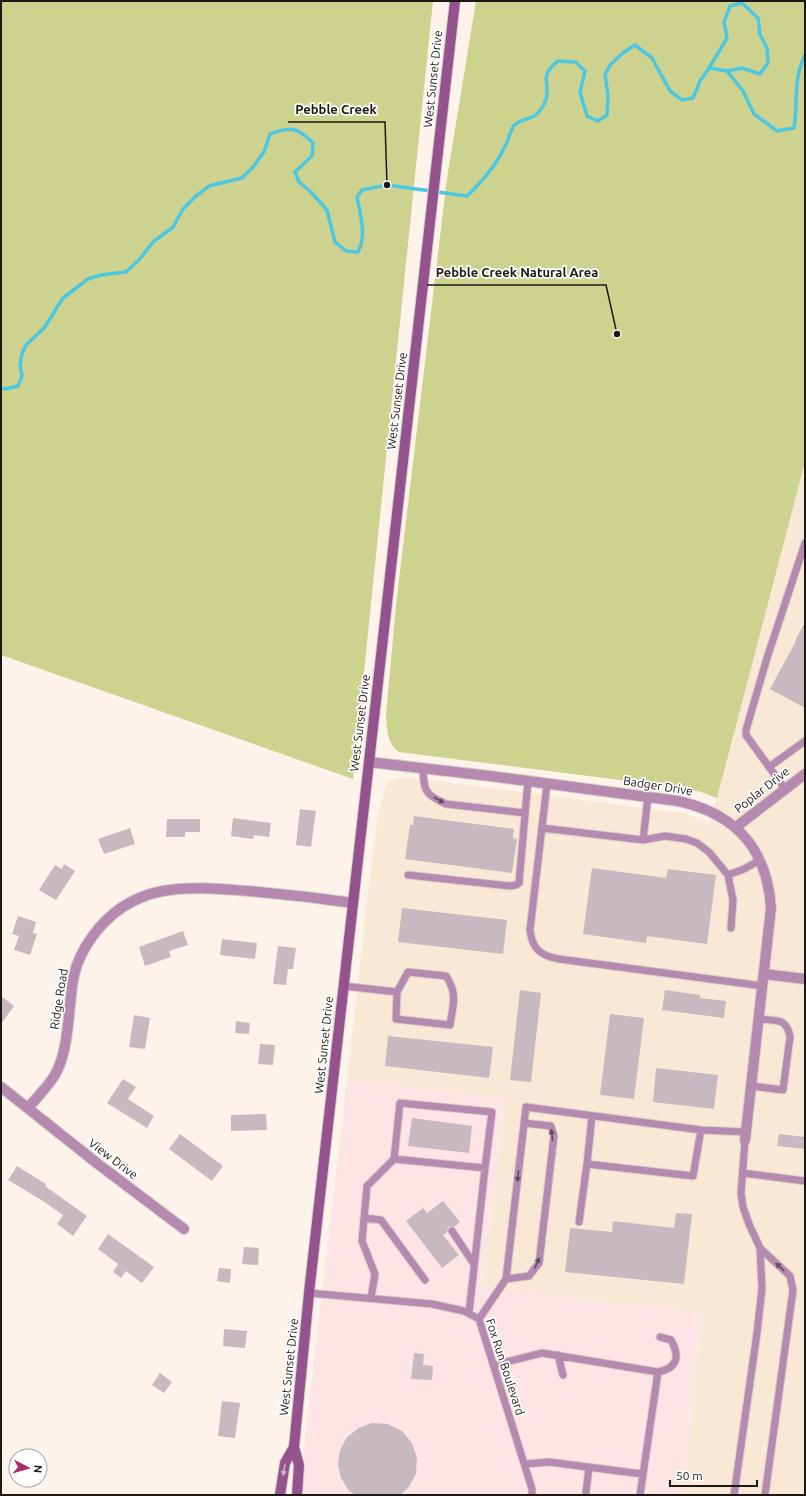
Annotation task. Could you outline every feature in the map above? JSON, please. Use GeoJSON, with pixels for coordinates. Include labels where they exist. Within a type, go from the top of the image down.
{"type":"FeatureCollection","features":[{"type":"Feature","properties":{"kind":"main road","name":"West Sunset Drive"},"geometry":{"type":"LineString","coordinates":[[297,1495],[299,1465],[294,1447],[309,1292],[455,1]]}},
{"type":"Feature","properties":{"kind":"main road","name":"West Sunset Drive"},"geometry":{"type":"LineString","coordinates":[[280,1495],[285,1463],[294,1447]]}},
{"type":"Feature","properties":{"kind":"street","name":"Badger Drive"},"geometry":{"type":"LineString","coordinates":[[369,762],[528,781],[648,797],[695,805],[710,810],[736,827],[750,844],[765,870],[770,891],[771,908],[745,1136]]}},
{"type":"Feature","properties":{"kind":"street","name":"Poplar Drive"},"geometry":{"type":"LineString","coordinates":[[736,827],[805,774]]}},
{"type":"Feature","properties":{"kind":"street","name":"Ridge Road"},"geometry":{"type":"LineString","coordinates":[[28,1108],[56,1073],[61,1060],[66,1037],[74,974],[84,949],[100,926],[119,910],[138,898],[160,891],[182,887],[204,887],[255,891],[353,903]]}},
{"type":"Feature","properties":{"kind":"street"},"geometry":{"type":"LineString","coordinates":[[764,974],[805,979]]}},
{"type":"Feature","properties":{"kind":"street"},"geometry":{"type":"LineString","coordinates":[[1,1087],[28,1108]]}},
{"type":"Feature","properties":{"kind":"street","name":"View Drive"},"geometry":{"type":"LineString","coordinates":[[28,1108],[98,1164],[184,1229]]}},
{"type":"Feature","properties":{"kind":"lane"},"geometry":{"type":"LineString","coordinates":[[785,788],[746,735],[746,730],[767,658],[805,543]]}},
{"type":"Feature","properties":{"kind":"lane"},"geometry":{"type":"LineString","coordinates":[[769,767],[805,741]]}},
{"type":"Feature","properties":{"kind":"lane"},"geometry":{"type":"LineString","coordinates":[[424,768],[424,786],[427,792],[441,802],[446,804],[525,813]]}},
{"type":"Feature","properties":{"kind":"lane"},"geometry":{"type":"LineString","coordinates":[[408,875],[510,886],[519,883],[528,781]]}},
{"type":"Feature","properties":{"kind":"lane"},"geometry":{"type":"LineString","coordinates":[[547,784],[530,930],[531,939],[534,945],[544,955],[559,959],[763,986]]}},
{"type":"Feature","properties":{"kind":"lane"},"geometry":{"type":"LineString","coordinates":[[643,840],[648,797]]}},
{"type":"Feature","properties":{"kind":"lane"},"geometry":{"type":"LineString","coordinates":[[542,828],[643,840],[665,836],[686,839],[697,843],[708,852],[728,875],[733,900],[731,928]]}},
{"type":"Feature","properties":{"kind":"lane"},"geometry":{"type":"LineString","coordinates":[[728,875],[760,860]]}},
{"type":"Feature","properties":{"kind":"lane"},"geometry":{"type":"LineString","coordinates":[[408,972],[446,976],[452,985],[454,997],[450,1024],[396,1019],[397,992],[408,972]]}},
{"type":"Feature","properties":{"kind":"lane"},"geometry":{"type":"LineString","coordinates":[[343,986],[397,992]]}},
{"type":"Feature","properties":{"kind":"lane"},"geometry":{"type":"LineString","coordinates":[[751,1086],[783,1090],[790,1037],[789,1029],[786,1024],[782,1022],[759,1019]]}},
{"type":"Feature","properties":{"kind":"lane"},"geometry":{"type":"LineString","coordinates":[[371,1298],[375,1274],[362,1241],[367,1186],[394,1159],[400,1102],[492,1112],[469,1313]]}},
{"type":"Feature","properties":{"kind":"lane"},"geometry":{"type":"LineString","coordinates":[[479,1319],[506,1279],[526,1107],[745,1136],[741,1193],[743,1207],[760,1248],[762,1288],[734,1495]]}},
{"type":"Feature","properties":{"kind":"lane"},"geometry":{"type":"LineString","coordinates":[[579,1222],[592,1116]]}},
{"type":"Feature","properties":{"kind":"lane"},"geometry":{"type":"LineString","coordinates":[[506,1279],[529,1276],[539,1263],[554,1136],[551,1126],[524,1123]]}},
{"type":"Feature","properties":{"kind":"lane"},"geometry":{"type":"LineString","coordinates":[[587,1164],[693,1176],[701,1130]]}},
{"type":"Feature","properties":{"kind":"lane"},"geometry":{"type":"LineString","coordinates":[[394,1159],[485,1168]]}},
{"type":"Feature","properties":{"kind":"lane"},"geometry":{"type":"LineString","coordinates":[[743,1173],[805,1181]]}},
{"type":"Feature","properties":{"kind":"lane"},"geometry":{"type":"LineString","coordinates":[[364,1218],[381,1220],[425,1280]]}},
{"type":"Feature","properties":{"kind":"lane"},"geometry":{"type":"LineString","coordinates":[[452,1231],[474,1264]]}},
{"type":"Feature","properties":{"kind":"lane"},"geometry":{"type":"LineString","coordinates":[[760,1248],[790,1276],[793,1290],[765,1495]]}},
{"type":"Feature","properties":{"kind":"lane","name":"Fox Run Boulevard"},"geometry":{"type":"LineString","coordinates":[[309,1292],[448,1306],[469,1313],[479,1319],[525,1464],[532,1489],[532,1495]]}},
{"type":"Feature","properties":{"kind":"lane"},"geometry":{"type":"LineString","coordinates":[[494,1365],[542,1353],[658,1372],[673,1366],[676,1359],[676,1350],[671,1340],[660,1337]]}},
{"type":"Feature","properties":{"kind":"lane"},"geometry":{"type":"LineString","coordinates":[[558,1355],[563,1375]]}},
{"type":"Feature","properties":{"kind":"lane"},"geometry":{"type":"LineString","coordinates":[[640,1495],[658,1372]]}},
{"type":"Feature","properties":{"kind":"lane"},"geometry":{"type":"LineString","coordinates":[[525,1464],[549,1462],[642,1474]]}},
{"type":"Feature","properties":{"kind":"lane"},"geometry":{"type":"LineString","coordinates":[[586,1492],[589,1467]]}},
{"type":"Feature","properties":{"kind":"shaded area"},"geometry":{"type":"Polygon","coordinates":[[[805,462],[805,1495],[682,1495],[703,1313],[483,1287],[505,1098],[347,1080],[370,876],[378,816],[385,786],[391,780],[400,778],[423,779],[683,813],[710,823],[805,462]]]}},
{"type":"Feature","properties":{"kind":"shaded area"},"geometry":{"type":"Polygon","coordinates":[[[347,1080],[505,1098],[483,1287],[703,1313],[682,1495],[300,1495],[307,1422],[347,1080]]]}},
{"type":"Feature","properties":{"kind":"green space"},"geometry":{"type":"Polygon","coordinates":[[[1,1],[433,1],[353,779],[1,655],[1,1]]]}},
{"type":"Feature","properties":{"kind":"green space"},"geometry":{"type":"Polygon","coordinates":[[[476,1],[805,1],[805,462],[717,798],[701,792],[683,788],[399,752],[392,745],[388,736],[386,715],[396,605],[447,178],[476,1]]]}},
{"type":"Feature","properties":{"kind":"building"},"geometry":{"type":"Polygon","coordinates":[[[805,622],[805,708],[770,689],[805,622]]]}},
{"type":"Feature","properties":{"kind":"building"},"geometry":{"type":"Polygon","coordinates":[[[300,809],[316,811],[311,847],[296,845],[300,809]]]}},
{"type":"Feature","properties":{"kind":"building"},"geometry":{"type":"Polygon","coordinates":[[[414,816],[514,829],[513,838],[517,839],[512,873],[405,859],[410,825],[413,825],[414,816]]]}},
{"type":"Feature","properties":{"kind":"building"},"geometry":{"type":"Polygon","coordinates":[[[233,818],[271,823],[269,837],[254,835],[253,839],[231,836],[233,818]]]}},
{"type":"Feature","properties":{"kind":"building"},"geometry":{"type":"Polygon","coordinates":[[[167,819],[200,819],[200,832],[185,832],[185,837],[166,837],[167,819]]]}},
{"type":"Feature","properties":{"kind":"building"},"geometry":{"type":"Polygon","coordinates":[[[130,828],[135,844],[104,854],[98,839],[130,828]]]}},
{"type":"Feature","properties":{"kind":"building"},"geometry":{"type":"Polygon","coordinates":[[[64,864],[75,871],[56,900],[39,890],[55,865],[62,869],[64,864]]]}},
{"type":"Feature","properties":{"kind":"building"},"geometry":{"type":"Polygon","coordinates":[[[592,868],[666,878],[668,869],[716,875],[707,944],[647,936],[646,943],[583,934],[592,868]]]}},
{"type":"Feature","properties":{"kind":"building"},"geometry":{"type":"Polygon","coordinates":[[[402,908],[507,920],[503,954],[398,942],[402,908]]]}},
{"type":"Feature","properties":{"kind":"building"},"geometry":{"type":"Polygon","coordinates":[[[18,916],[36,922],[33,933],[37,934],[30,955],[14,950],[19,936],[12,934],[18,916]]]}},
{"type":"Feature","properties":{"kind":"building"},"geometry":{"type":"Polygon","coordinates":[[[183,931],[188,945],[169,951],[171,957],[145,966],[139,947],[183,931]]]}},
{"type":"Feature","properties":{"kind":"building"},"geometry":{"type":"Polygon","coordinates":[[[222,939],[257,943],[255,959],[220,955],[222,939]]]}},
{"type":"Feature","properties":{"kind":"building"},"geometry":{"type":"Polygon","coordinates":[[[278,946],[296,948],[293,969],[288,969],[286,985],[273,984],[278,946]]]}},
{"type":"Feature","properties":{"kind":"building"},"geometry":{"type":"Polygon","coordinates":[[[520,990],[541,993],[531,1082],[510,1080],[520,990]]]}},
{"type":"Feature","properties":{"kind":"building"},"geometry":{"type":"Polygon","coordinates":[[[665,990],[700,995],[700,998],[726,1001],[724,1018],[662,1010],[665,990]]]}},
{"type":"Feature","properties":{"kind":"building"},"geometry":{"type":"Polygon","coordinates":[[[1,996],[14,1006],[1,1024],[1,996]]]}},
{"type":"Feature","properties":{"kind":"building"},"geometry":{"type":"Polygon","coordinates":[[[610,1014],[644,1018],[634,1099],[600,1095],[610,1014]]]}},
{"type":"Feature","properties":{"kind":"building"},"geometry":{"type":"Polygon","coordinates":[[[134,1015],[150,1018],[145,1049],[129,1047],[134,1015]]]}},
{"type":"Feature","properties":{"kind":"building"},"geometry":{"type":"Polygon","coordinates":[[[236,1021],[250,1023],[249,1034],[235,1033],[236,1021]]]}},
{"type":"Feature","properties":{"kind":"building"},"geometry":{"type":"Polygon","coordinates":[[[388,1036],[493,1047],[489,1078],[385,1066],[388,1036]]]}},
{"type":"Feature","properties":{"kind":"building"},"geometry":{"type":"Polygon","coordinates":[[[260,1044],[275,1045],[273,1065],[258,1064],[260,1044]]]}},
{"type":"Feature","properties":{"kind":"building"},"geometry":{"type":"Polygon","coordinates":[[[656,1068],[718,1075],[714,1109],[653,1102],[656,1068]]]}},
{"type":"Feature","properties":{"kind":"building"},"geometry":{"type":"Polygon","coordinates":[[[123,1079],[136,1087],[128,1099],[154,1116],[147,1128],[107,1103],[123,1079]]]}},
{"type":"Feature","properties":{"kind":"building"},"geometry":{"type":"Polygon","coordinates":[[[266,1114],[267,1130],[231,1131],[231,1115],[266,1114]]]}},
{"type":"Feature","properties":{"kind":"building"},"geometry":{"type":"Polygon","coordinates":[[[412,1118],[472,1126],[469,1153],[408,1146],[412,1118]]]}},
{"type":"Feature","properties":{"kind":"building"},"geometry":{"type":"Polygon","coordinates":[[[180,1134],[223,1166],[212,1181],[169,1149],[180,1134]]]}},
{"type":"Feature","properties":{"kind":"building"},"geometry":{"type":"Polygon","coordinates":[[[779,1134],[805,1137],[805,1149],[777,1146],[779,1134]]]}},
{"type":"Feature","properties":{"kind":"building"},"geometry":{"type":"Polygon","coordinates":[[[17,1166],[46,1184],[45,1186],[87,1216],[73,1236],[57,1224],[63,1215],[8,1180],[17,1166]]]}},
{"type":"Feature","properties":{"kind":"building"},"geometry":{"type":"Polygon","coordinates":[[[443,1201],[460,1222],[454,1227],[449,1227],[447,1232],[443,1235],[459,1255],[442,1268],[406,1221],[423,1208],[427,1213],[443,1201]]]}},
{"type":"Feature","properties":{"kind":"building"},"geometry":{"type":"Polygon","coordinates":[[[676,1213],[692,1214],[684,1284],[565,1272],[570,1228],[612,1232],[613,1221],[674,1228],[676,1213]]]}},
{"type":"Feature","properties":{"kind":"building"},"geometry":{"type":"Polygon","coordinates":[[[108,1234],[154,1267],[142,1283],[126,1271],[121,1278],[113,1272],[118,1264],[98,1249],[108,1234]]]}},
{"type":"Feature","properties":{"kind":"building"},"geometry":{"type":"Polygon","coordinates":[[[244,1247],[259,1248],[258,1265],[242,1264],[244,1247]]]}},
{"type":"Feature","properties":{"kind":"building"},"geometry":{"type":"Polygon","coordinates":[[[219,1268],[231,1269],[230,1283],[217,1281],[219,1268]]]}},
{"type":"Feature","properties":{"kind":"building"},"geometry":{"type":"Polygon","coordinates":[[[224,1329],[247,1331],[245,1348],[223,1346],[224,1329]]]}},
{"type":"Feature","properties":{"kind":"building"},"geometry":{"type":"Polygon","coordinates":[[[414,1353],[424,1354],[423,1365],[433,1366],[432,1380],[411,1379],[414,1353]]]}},
{"type":"Feature","properties":{"kind":"building"},"geometry":{"type":"Polygon","coordinates":[[[160,1373],[172,1382],[164,1393],[152,1385],[160,1373]]]}},
{"type":"Feature","properties":{"kind":"building"},"geometry":{"type":"Polygon","coordinates":[[[222,1401],[240,1403],[235,1438],[218,1436],[222,1401]]]}},
{"type":"Feature","properties":{"kind":"building"},"geometry":{"type":"Polygon","coordinates":[[[372,1423],[388,1424],[402,1431],[412,1443],[417,1458],[416,1474],[408,1488],[400,1495],[356,1495],[349,1491],[341,1478],[338,1464],[340,1450],[347,1437],[359,1428],[372,1423]]]}},
{"type":"Feature","properties":{"kind":"waterway"},"geometry":{"type":"LineString","coordinates":[[1,388],[5,389],[18,386],[22,376],[20,365],[22,354],[26,345],[44,328],[63,298],[88,279],[101,275],[126,272],[139,260],[153,242],[173,227],[183,209],[195,197],[209,186],[242,178],[253,167],[264,152],[270,134],[288,129],[298,131],[313,143],[312,156],[295,172],[299,182],[310,191],[327,210],[335,242],[346,251],[358,252],[361,246],[362,232],[357,197],[362,190],[387,185],[467,196],[495,164],[515,124],[537,114],[547,96],[546,77],[551,67],[558,61],[575,62],[585,71],[580,92],[587,116],[598,121],[607,115],[608,96],[605,74],[611,64],[635,45],[652,58],[670,91],[682,100],[693,98],[700,81],[709,68],[727,71],[742,68],[760,74],[768,63],[767,48],[760,35],[758,18],[742,3],[730,6],[724,22],[727,38],[709,68]]}},
{"type":"Feature","properties":{"kind":"waterway"},"geometry":{"type":"LineString","coordinates":[[727,71],[743,91],[754,114],[777,131],[794,128],[797,82],[801,64],[805,55]]}},
{"type":"Feature","properties":{"kind":"place","name":"Pebble Creek"},"geometry":{"type":"Point","coordinates":[387,185]}},
{"type":"Feature","properties":{"kind":"place","name":"Pebble Creek Natural Area"},"geometry":{"type":"Point","coordinates":[617,334]}}]}
